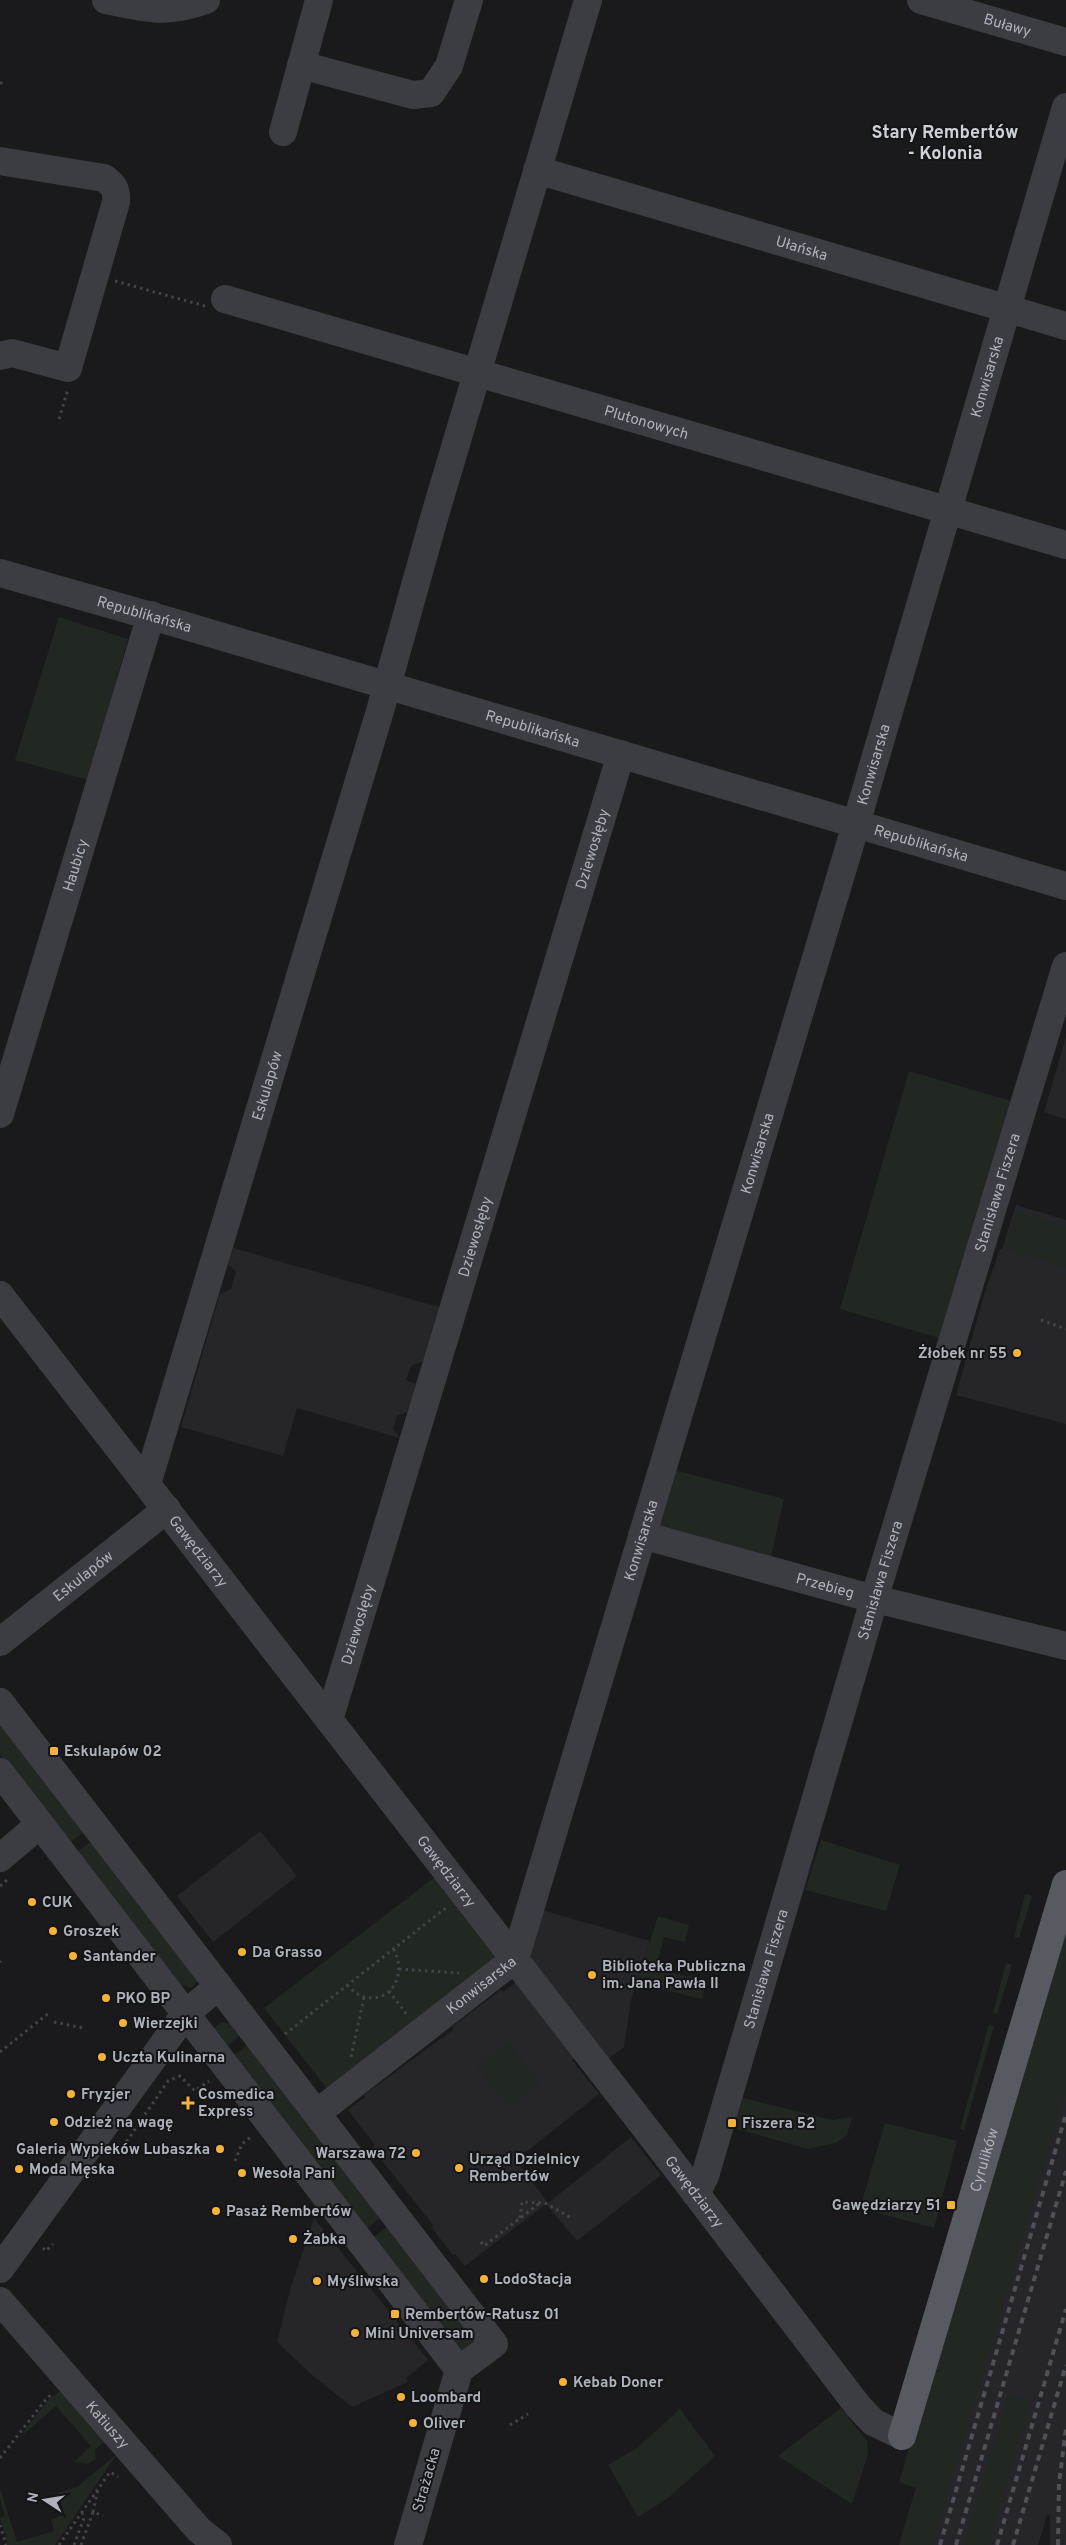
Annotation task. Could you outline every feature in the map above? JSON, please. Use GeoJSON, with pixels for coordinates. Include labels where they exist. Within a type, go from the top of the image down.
{"type":"FeatureCollection","features":[{"type":"Feature","properties":{"kind":"main road","name":"Cyrulików"},"geometry":{"type":"LineString","coordinates":[[902,2436],[1066,1884]]}},
{"type":"Feature","properties":{"kind":"street"},"geometry":{"type":"LineString","coordinates":[[106,0],[154,10],[181,8],[206,0]]}},
{"type":"Feature","properties":{"kind":"street"},"geometry":{"type":"LineString","coordinates":[[283,132],[319,0]]}},
{"type":"Feature","properties":{"kind":"street"},"geometry":{"type":"LineString","coordinates":[[301,65],[413,95],[431,93],[449,66],[469,0]]}},
{"type":"Feature","properties":{"kind":"street","name":"Eskulapów"},"geometry":{"type":"LineString","coordinates":[[147,1484],[387,686],[477,373],[588,0]]}},
{"type":"Feature","properties":{"kind":"street","name":"Buławy"},"geometry":{"type":"LineString","coordinates":[[921,0],[1066,42]]}},
{"type":"Feature","properties":{"kind":"street","name":"Konwisarska"},"geometry":{"type":"LineString","coordinates":[[317,2113],[515,1959],[856,824],[1066,106]]}},
{"type":"Feature","properties":{"kind":"street"},"geometry":{"type":"LineString","coordinates":[[0,161],[104,178],[112,183],[117,192],[116,202],[68,368],[6,354]]}},
{"type":"Feature","properties":{"kind":"street","name":"Ułańska"},"geometry":{"type":"LineString","coordinates":[[537,170],[1066,326]]}},
{"type":"Feature","properties":{"kind":"street","name":"Plutonowych"},"geometry":{"type":"LineString","coordinates":[[225,299],[1066,545]]}},
{"type":"Feature","properties":{"kind":"street","name":"Republikańska"},"geometry":{"type":"LineString","coordinates":[[0,573],[1066,886]]}},
{"type":"Feature","properties":{"kind":"street","name":"Haubicy"},"geometry":{"type":"LineString","coordinates":[[0,1114],[151,616]]}},
{"type":"Feature","properties":{"kind":"street","name":"Dziewosłęby"},"geometry":{"type":"LineString","coordinates":[[329,1720],[621,754]]}},
{"type":"Feature","properties":{"kind":"street","name":"Stanisława Fiszera"},"geometry":{"type":"LineString","coordinates":[[696,2194],[705,2176],[875,1598],[1060,1008],[1066,966]]}},
{"type":"Feature","properties":{"kind":"street","name":"Gawędziarzy"},"geometry":{"type":"LineString","coordinates":[[0,1295],[515,1959],[858,2406],[873,2422],[902,2436]]}},
{"type":"Feature","properties":{"kind":"street","name":"Eskulapów"},"geometry":{"type":"LineString","coordinates":[[0,1642],[167,1510]]}},
{"type":"Feature","properties":{"kind":"street","name":"Przebieg"},"geometry":{"type":"LineString","coordinates":[[642,1535],[875,1598],[1066,1646]]}},
{"type":"Feature","properties":{"kind":"street"},"geometry":{"type":"LineString","coordinates":[[0,1702],[494,2344],[459,2370],[0,1772]]}},
{"type":"Feature","properties":{"kind":"street"},"geometry":{"type":"LineString","coordinates":[[0,1858],[40,1824]]}},
{"type":"Feature","properties":{"kind":"street"},"geometry":{"type":"LineString","coordinates":[[0,2269],[186,2013],[219,1986]]}},
{"type":"Feature","properties":{"kind":"street","name":"Katiuszy"},"geometry":{"type":"LineString","coordinates":[[0,2301],[199,2530],[218,2545]]}},
{"type":"Feature","properties":{"kind":"street","name":"Strażacka"},"geometry":{"type":"LineString","coordinates":[[408,2545],[459,2370]]}},
{"type":"Feature","properties":{"kind":"path"},"geometry":{"type":"LineString","coordinates":[[95,276],[206,307],[207,304],[218,308],[225,299]]}},
{"type":"Feature","properties":{"kind":"path"},"geometry":{"type":"LineString","coordinates":[[59,419],[68,386]]}},
{"type":"Feature","properties":{"kind":"path"},"geometry":{"type":"LineString","coordinates":[[1041,1320],[1066,1329]]}},
{"type":"Feature","properties":{"kind":"path"},"geometry":{"type":"LineString","coordinates":[[280,2038],[448,1906]]}},
{"type":"Feature","properties":{"kind":"path"},"geometry":{"type":"LineString","coordinates":[[347,1985],[352,1991],[364,1997],[374,1998],[390,1991],[398,1979],[400,1969],[394,1950]]}},
{"type":"Feature","properties":{"kind":"path"},"geometry":{"type":"LineString","coordinates":[[400,1969],[464,1973]]}},
{"type":"Feature","properties":{"kind":"path"},"geometry":{"type":"LineString","coordinates":[[390,1991],[410,2020]]}},
{"type":"Feature","properties":{"kind":"path"},"geometry":{"type":"LineString","coordinates":[[350,2062],[364,1997]]}},
{"type":"Feature","properties":{"kind":"path"},"geometry":{"type":"LineString","coordinates":[[0,2052],[50,2012]]}},
{"type":"Feature","properties":{"kind":"path"},"geometry":{"type":"LineString","coordinates":[[54,2022],[83,2028]]}},
{"type":"Feature","properties":{"kind":"path"},"geometry":{"type":"LineString","coordinates":[[116,2144],[122,2148],[168,2081],[180,2076],[195,2091],[215,2076]]}},
{"type":"Feature","properties":{"kind":"path"},"geometry":{"type":"LineString","coordinates":[[235,2161],[242,2144],[259,2131]]}},
{"type":"Feature","properties":{"kind":"path"},"geometry":{"type":"LineString","coordinates":[[520,2219],[522,2202],[548,2204],[571,2218]]}},
{"type":"Feature","properties":{"kind":"path"},"geometry":{"type":"LineString","coordinates":[[481,2242],[484,2246],[540,2202]]}},
{"type":"Feature","properties":{"kind":"path"},"geometry":{"type":"LineString","coordinates":[[41,2246],[46,2252],[53,2244]]}},
{"type":"Feature","properties":{"kind":"path"},"geometry":{"type":"LineString","coordinates":[[0,2458],[47,2398],[54,2393]]}},
{"type":"Feature","properties":{"kind":"path"},"geometry":{"type":"LineString","coordinates":[[510,2425],[528,2414]]}},
{"type":"Feature","properties":{"kind":"path"},"geometry":{"type":"LineString","coordinates":[[59,2545],[110,2472],[118,2477]]}},
{"type":"Feature","properties":{"kind":"path"},"geometry":{"type":"LineString","coordinates":[[81,2545],[93,2512],[98,2488]]}},
{"type":"Feature","properties":{"kind":"path"},"geometry":{"type":"LineString","coordinates":[[74,2545],[84,2518],[82,2512]]}},
{"type":"Feature","properties":{"kind":"path"},"geometry":{"type":"LineString","coordinates":[[93,2512],[103,2516]]}},
{"type":"Feature","properties":{"kind":"path"},"geometry":{"type":"LineString","coordinates":[[0,2525],[6,2545]]}},
{"type":"Feature","properties":{"kind":"shaded area"},"geometry":{"type":"Polygon","coordinates":[[[59,617],[128,639],[88,780],[15,760],[59,617]]]}},
{"type":"Feature","properties":{"kind":"shaded area"},"geometry":{"type":"Polygon","coordinates":[[[1066,1037],[1066,1119],[1044,1112],[1066,1037]]]}},
{"type":"Feature","properties":{"kind":"shaded area"},"geometry":{"type":"Polygon","coordinates":[[[909,1071],[1011,1101],[939,1338],[840,1309],[909,1071]]]}},
{"type":"Feature","properties":{"kind":"shaded area","name":"Żłobek nr 55"},"geometry":{"type":"Polygon","coordinates":[[[1016,1205],[1066,1220],[1066,1424],[956,1395],[984,1295],[1000,1249],[1002,1250],[1016,1205]]]}},
{"type":"Feature","properties":{"kind":"shaded area"},"geometry":{"type":"Polygon","coordinates":[[[1017,1211],[1066,1226],[1066,1268],[1005,1248],[1017,1211]]]}},
{"type":"Feature","properties":{"kind":"shaded area"},"geometry":{"type":"Polygon","coordinates":[[[233,1248],[439,1307],[423,1361],[411,1366],[406,1380],[416,1384],[407,1412],[397,1416],[393,1429],[400,1438],[297,1408],[283,1456],[181,1427],[220,1294],[231,1289],[236,1272],[228,1264],[233,1248]]]}},
{"type":"Feature","properties":{"kind":"shaded area"},"geometry":{"type":"Polygon","coordinates":[[[675,1470],[784,1499],[770,1561],[658,1529],[675,1470]]]}},
{"type":"Feature","properties":{"kind":"shaded area"},"geometry":{"type":"Polygon","coordinates":[[[0,1720],[85,1831],[68,1844],[0,1755],[0,1720]]]}},
{"type":"Feature","properties":{"kind":"shaded area"},"geometry":{"type":"Polygon","coordinates":[[[260,1831],[297,1876],[213,1942],[177,1896],[260,1831]]]}},
{"type":"Feature","properties":{"kind":"shaded area"},"geometry":{"type":"Polygon","coordinates":[[[93,1840],[198,1981],[191,1988],[180,1984],[76,1853],[93,1840]]]}},
{"type":"Feature","properties":{"kind":"shaded area"},"geometry":{"type":"Polygon","coordinates":[[[821,1840],[900,1865],[886,1911],[805,1890],[821,1840]]]}},
{"type":"Feature","properties":{"kind":"shaded area"},"geometry":{"type":"Polygon","coordinates":[[[435,1877],[462,1911],[463,1916],[494,1953],[495,1959],[328,2090],[264,2008],[435,1877]]]}},
{"type":"Feature","properties":{"kind":"shaded area"},"geometry":{"type":"Polygon","coordinates":[[[1025,1894],[1032,1896],[1019,1938],[1014,1937],[1025,1894]]]}},
{"type":"Feature","properties":{"kind":"shaded area"},"geometry":{"type":"Polygon","coordinates":[[[542,1910],[650,1941],[631,2000],[624,2047],[607,2060],[529,1958],[542,1910]]]}},
{"type":"Feature","properties":{"kind":"shaded area"},"geometry":{"type":"Polygon","coordinates":[[[658,1916],[689,1925],[685,1942],[664,1937],[656,1967],[670,1970],[670,1973],[707,1980],[702,1999],[637,1983],[658,1916]]]}},
{"type":"Feature","properties":{"kind":"shaded area"},"geometry":{"type":"Polygon","coordinates":[[[1066,1917],[1066,2090],[933,2545],[899,2545],[916,2488],[899,2482],[1066,1917]]]}},
{"type":"Feature","properties":{"kind":"shaded area"},"geometry":{"type":"Polygon","coordinates":[[[1006,1963],[1012,1965],[997,2014],[993,2013],[1006,1963]]]}},
{"type":"Feature","properties":{"kind":"shaded area"},"geometry":{"type":"Polygon","coordinates":[[[1066,1979],[1066,2545],[1050,2545],[1050,2515],[1047,2515],[1038,2545],[899,2545],[1066,1979]]]}},
{"type":"Feature","properties":{"kind":"shaded area"},"geometry":{"type":"Polygon","coordinates":[[[516,1982],[575,2058],[572,2060],[599,2094],[516,2160],[548,2203],[631,2137],[661,2175],[577,2241],[546,2204],[465,2266],[455,2254],[453,2255],[432,2228],[433,2225],[372,2148],[375,2145],[348,2110],[365,2097],[364,2095],[453,2030],[453,2026],[501,1990],[503,1992],[516,1982]]]}},
{"type":"Feature","properties":{"kind":"shaded area"},"geometry":{"type":"Polygon","coordinates":[[[221,2022],[232,2024],[242,2034],[225,2048],[213,2029],[221,2022]]]}},
{"type":"Feature","properties":{"kind":"shaded area"},"geometry":{"type":"Polygon","coordinates":[[[989,2024],[994,2026],[964,2130],[960,2129],[989,2024]]]}},
{"type":"Feature","properties":{"kind":"shaded area"},"geometry":{"type":"Polygon","coordinates":[[[508,2042],[539,2083],[508,2107],[477,2066],[508,2042]]]}},
{"type":"Feature","properties":{"kind":"shaded area"},"geometry":{"type":"Polygon","coordinates":[[[250,2043],[383,2216],[365,2230],[232,2057],[250,2043]]]}},
{"type":"Feature","properties":{"kind":"shaded area"},"geometry":{"type":"Polygon","coordinates":[[[743,2098],[832,2120],[852,2117],[847,2135],[836,2143],[808,2149],[734,2128],[743,2098]]]}},
{"type":"Feature","properties":{"kind":"shaded area"},"geometry":{"type":"Polygon","coordinates":[[[885,2123],[957,2141],[934,2228],[860,2208],[885,2123]]]}},
{"type":"Feature","properties":{"kind":"shaded area"},"geometry":{"type":"Polygon","coordinates":[[[314,2218],[428,2360],[406,2378],[408,2382],[352,2407],[311,2374],[277,2342],[290,2290],[314,2218]]]}},
{"type":"Feature","properties":{"kind":"shaded area"},"geometry":{"type":"Polygon","coordinates":[[[389,2225],[473,2334],[475,2343],[465,2351],[457,2349],[372,2239],[389,2225]]]}},
{"type":"Feature","properties":{"kind":"shaded area"},"geometry":{"type":"Polygon","coordinates":[[[62,2390],[108,2445],[103,2443],[95,2450],[96,2458],[88,2464],[74,2462],[91,2446],[56,2406],[18,2439],[49,2399],[62,2390]]]}},
{"type":"Feature","properties":{"kind":"shaded area"},"geometry":{"type":"Polygon","coordinates":[[[1008,2395],[1031,2401],[989,2545],[964,2545],[1008,2395]]]}},
{"type":"Feature","properties":{"kind":"shaded area"},"geometry":{"type":"Polygon","coordinates":[[[841,2408],[867,2441],[868,2454],[852,2504],[778,2456],[841,2408]]]}},
{"type":"Feature","properties":{"kind":"shaded area"},"geometry":{"type":"Polygon","coordinates":[[[680,2409],[715,2456],[668,2498],[638,2517],[608,2465],[637,2448],[680,2409]]]}},
{"type":"Feature","properties":{"kind":"shaded area"},"geometry":{"type":"Polygon","coordinates":[[[117,2454],[55,2545],[8,2545],[0,2518],[5,2516],[0,2499],[0,2488],[17,2542],[54,2531],[51,2520],[64,2514],[58,2493],[77,2487],[117,2454]]]}},
{"type":"Feature","properties":{"kind":"railway"},"geometry":{"type":"LineString","coordinates":[[940,2545],[1066,2114]]}},
{"type":"Feature","properties":{"kind":"railway"},"geometry":{"type":"LineString","coordinates":[[956,2545],[1066,2171]]}},
{"type":"Feature","properties":{"kind":"railway"},"geometry":{"type":"LineString","coordinates":[[997,2545],[1066,2309]]}},
{"type":"Feature","properties":{"kind":"railway"},"geometry":{"type":"LineString","coordinates":[[1013,2545],[1066,2365]]}},
{"type":"Feature","properties":{"kind":"railway"},"geometry":{"type":"LineString","coordinates":[[1058,2545],[1059,2483],[1066,2429]]}},
{"type":"Feature","properties":{"kind":"place","name":"Żłobek nr 55"},"geometry":{"type":"Point","coordinates":[1017,1353]}},
{"type":"Feature","properties":{"kind":"place","name":"Eskulapów 02"},"geometry":{"type":"Point","coordinates":[54,1751]}},
{"type":"Feature","properties":{"kind":"place","name":"CUK"},"geometry":{"type":"Point","coordinates":[32,1902]}},
{"type":"Feature","properties":{"kind":"place","name":"Groszek"},"geometry":{"type":"Point","coordinates":[53,1931]}},
{"type":"Feature","properties":{"kind":"place","name":"Da Grasso"},"geometry":{"type":"Point","coordinates":[242,1952]}},
{"type":"Feature","properties":{"kind":"place","name":"Santander"},"geometry":{"type":"Point","coordinates":[73,1956]}},
{"type":"Feature","properties":{"kind":"place","name":"Biblioteka Publiczna im. Jana Pawła II"},"geometry":{"type":"Point","coordinates":[592,1975]}},
{"type":"Feature","properties":{"kind":"place","name":"PKO BP"},"geometry":{"type":"Point","coordinates":[106,1998]}},
{"type":"Feature","properties":{"kind":"place","name":"Wierzejki"},"geometry":{"type":"Point","coordinates":[123,2023]}},
{"type":"Feature","properties":{"kind":"place","name":"Uczta Kulinarna"},"geometry":{"type":"Point","coordinates":[102,2057]}},
{"type":"Feature","properties":{"kind":"place","name":"Fryzjer"},"geometry":{"type":"Point","coordinates":[71,2094]}},
{"type":"Feature","properties":{"kind":"place","name":"Cosmedica Express"},"geometry":{"type":"Point","coordinates":[188,2103]}},
{"type":"Feature","properties":{"kind":"place","name":"Odzież na wagę"},"geometry":{"type":"Point","coordinates":[54,2122]}},
{"type":"Feature","properties":{"kind":"place","name":"Fiszera 52"},"geometry":{"type":"Point","coordinates":[732,2123]}},
{"type":"Feature","properties":{"kind":"place","name":"Galeria Wypieków Lubaszka"},"geometry":{"type":"Point","coordinates":[220,2149]}},
{"type":"Feature","properties":{"kind":"place","name":"Warszawa 72"},"geometry":{"type":"Point","coordinates":[416,2153]}},
{"type":"Feature","properties":{"kind":"place","name":"Urząd Dzielnicy Rembertów"},"geometry":{"type":"Point","coordinates":[459,2168]}},
{"type":"Feature","properties":{"kind":"place","name":"Moda Męska"},"geometry":{"type":"Point","coordinates":[19,2169]}},
{"type":"Feature","properties":{"kind":"place","name":"Wesoła Pani"},"geometry":{"type":"Point","coordinates":[242,2173]}},
{"type":"Feature","properties":{"kind":"place","name":"Gawędziarzy 51"},"geometry":{"type":"Point","coordinates":[951,2205]}},
{"type":"Feature","properties":{"kind":"place","name":"Pasaż Rembertów"},"geometry":{"type":"Point","coordinates":[216,2211]}},
{"type":"Feature","properties":{"kind":"place","name":"Żabka"},"geometry":{"type":"Point","coordinates":[293,2239]}},
{"type":"Feature","properties":{"kind":"place","name":"LodoStacja"},"geometry":{"type":"Point","coordinates":[484,2279]}},
{"type":"Feature","properties":{"kind":"place","name":"Myśliwska"},"geometry":{"type":"Point","coordinates":[317,2281]}},
{"type":"Feature","properties":{"kind":"place","name":"Rembertów-Ratusz 01"},"geometry":{"type":"Point","coordinates":[395,2314]}},
{"type":"Feature","properties":{"kind":"place","name":"Mini Universam"},"geometry":{"type":"Point","coordinates":[355,2333]}},
{"type":"Feature","properties":{"kind":"place","name":"Kebab Doner"},"geometry":{"type":"Point","coordinates":[563,2382]}},
{"type":"Feature","properties":{"kind":"place","name":"Loombard"},"geometry":{"type":"Point","coordinates":[401,2397]}},
{"type":"Feature","properties":{"kind":"place","name":"Oliver"},"geometry":{"type":"Point","coordinates":[413,2423]}},
{"type":"Feature","properties":{"kind":"district","name":"Stary Rembertów - Kolonia"},"geometry":{"type":"Point","coordinates":[945,142]}}]}
